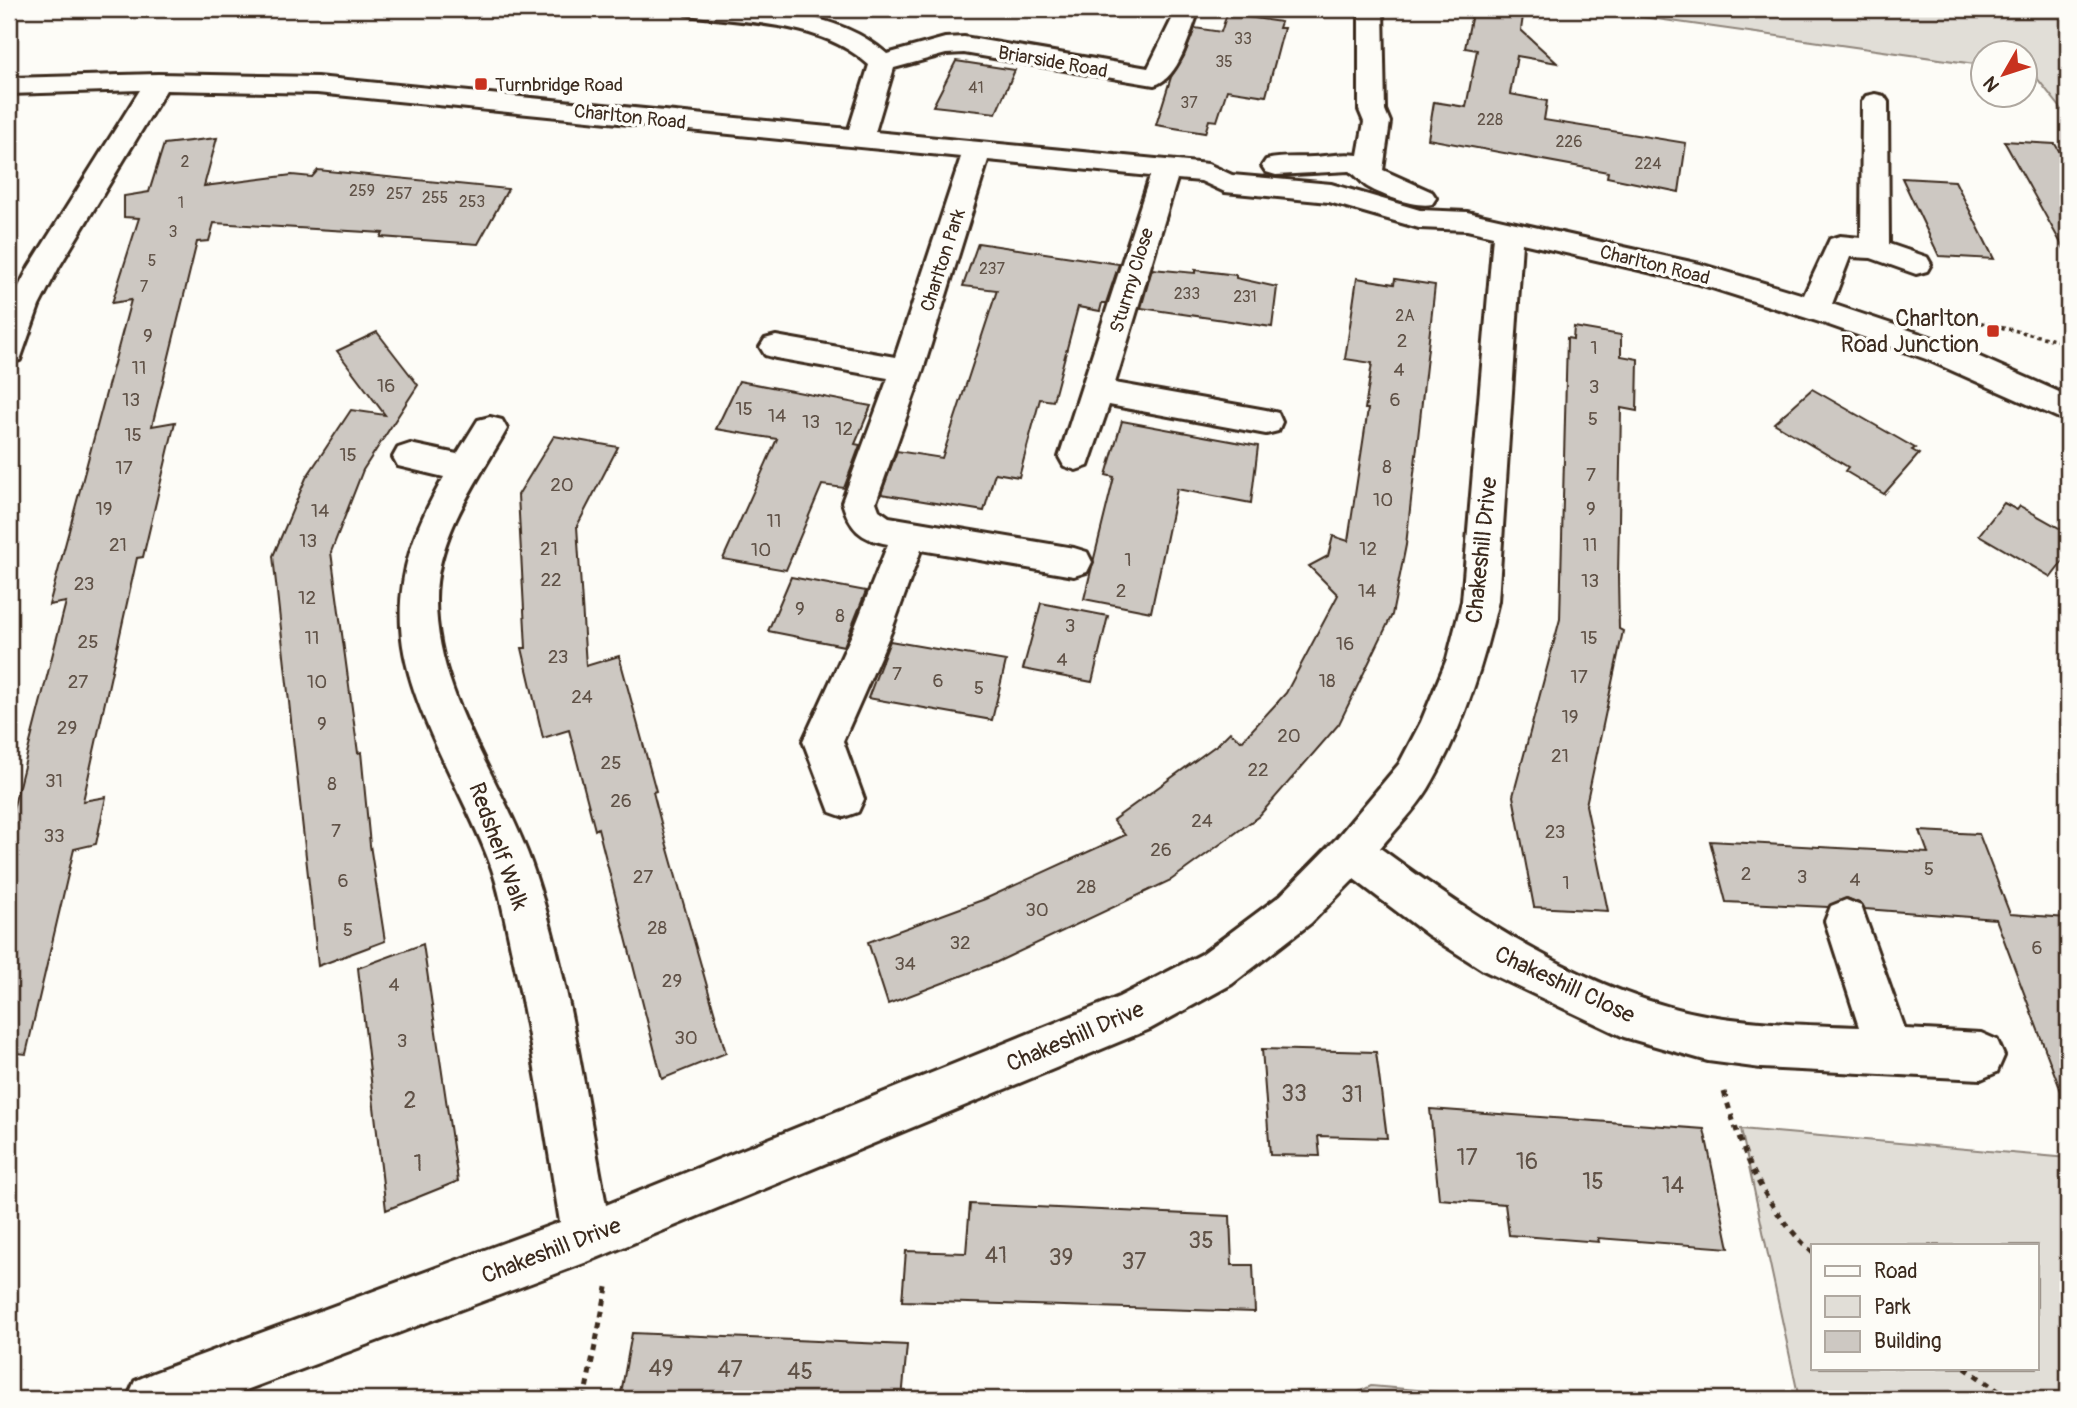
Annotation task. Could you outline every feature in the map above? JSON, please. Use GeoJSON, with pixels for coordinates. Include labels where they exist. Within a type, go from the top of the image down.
{"type":"FeatureCollection","features":[{"type":"Feature","properties":{"kind":"street"},"geometry":{"type":"LineString","coordinates":[[695,9],[792,23],[833,34],[873,51],[882,63],[860,138]]}},
{"type":"Feature","properties":{"kind":"street"},"geometry":{"type":"LineString","coordinates":[[1371,9],[1372,110],[1377,122],[1373,188],[1362,195],[1336,179],[1356,124],[1372,110]]}},
{"type":"Feature","properties":{"kind":"street","name":"Briarside Road"},"geometry":{"type":"LineString","coordinates":[[882,63],[945,46],[964,45],[1154,77],[1159,73],[1186,13]]}},
{"type":"Feature","properties":{"kind":"street","name":"Charlton Road"},"geometry":{"type":"LineString","coordinates":[[9,86],[125,74],[158,82],[317,85],[1209,173],[1225,183],[1336,179],[1419,219],[1467,221],[1700,274],[1827,313],[1937,351],[2068,410]]}},
{"type":"Feature","properties":{"kind":"street"},"geometry":{"type":"LineString","coordinates":[[9,352],[16,307],[44,267],[158,82]]}},
{"type":"Feature","properties":{"kind":"street"},"geometry":{"type":"LineString","coordinates":[[1874,248],[1875,102]]}},
{"type":"Feature","properties":{"kind":"street","name":"Charlton Park"},"geometry":{"type":"LineString","coordinates":[[977,150],[906,370],[859,502],[864,518],[880,529],[1074,562]]}},
{"type":"Feature","properties":{"kind":"street","name":"Sturmy Close"},"geometry":{"type":"LineString","coordinates":[[1076,457],[1166,169]]}},
{"type":"Feature","properties":{"kind":"street","name":"Charlton Road"},"geometry":{"type":"LineString","coordinates":[[1372,174],[1467,221]]}},
{"type":"Feature","properties":{"kind":"street","name":"Chakeshill Drive"},"geometry":{"type":"LineString","coordinates":[[153,1399],[603,1231],[1134,1013],[1217,969],[1296,909],[1352,852],[1413,777],[1438,728],[1466,659],[1480,601],[1508,232]]}},
{"type":"Feature","properties":{"kind":"street"},"geometry":{"type":"LineString","coordinates":[[1827,313],[1840,246],[1874,248],[1916,264]]}},
{"type":"Feature","properties":{"kind":"street"},"geometry":{"type":"LineString","coordinates":[[776,347],[906,370]]}},
{"type":"Feature","properties":{"kind":"street"},"geometry":{"type":"LineString","coordinates":[[1097,391],[1266,422]]}},
{"type":"Feature","properties":{"kind":"street","name":"Redshelf Walk"},"geometry":{"type":"LineString","coordinates":[[490,429],[442,510],[422,564],[418,598],[420,639],[433,687],[488,803],[513,870],[603,1231]]}},
{"type":"Feature","properties":{"kind":"street"},"geometry":{"type":"LineString","coordinates":[[410,457],[466,469]]}},
{"type":"Feature","properties":{"kind":"street"},"geometry":{"type":"LineString","coordinates":[[844,799],[823,741],[872,632],[909,536]]}},
{"type":"Feature","properties":{"kind":"street","name":"Chakeshill Close"},"geometry":{"type":"LineString","coordinates":[[1352,852],[1443,919],[1498,955],[1624,1015],[1708,1038],[1761,1045],[1981,1056]]}},
{"type":"Feature","properties":{"kind":"street"},"geometry":{"type":"LineString","coordinates":[[1846,921],[1890,1052]]}},
{"type":"Feature","properties":{"kind":"path"},"geometry":{"type":"LineString","coordinates":[[1708,1038],[1751,1176],[1768,1206],[1811,1251]]}},
{"type":"Feature","properties":{"kind":"path"},"geometry":{"type":"LineString","coordinates":[[584,1399],[603,1231]]}},
{"type":"Feature","properties":{"kind":"path"},"geometry":{"type":"LineString","coordinates":[[1968,1370],[2010,1399]]}},
{"type":"Feature","properties":{"kind":"green space"},"geometry":{"type":"Polygon","coordinates":[[[1586,9],[2068,9],[2068,117],[2038,80],[2038,38],[1968,38],[1968,63],[1586,9]]]}},
{"type":"Feature","properties":{"kind":"green space"},"geometry":{"type":"Polygon","coordinates":[[[1741,1129],[2068,1158],[2068,1399],[1799,1399],[1741,1129]]]}},
{"type":"Feature","properties":{"kind":"green space"},"geometry":{"type":"Polygon","coordinates":[[[1371,1386],[1520,1399],[1344,1399],[1371,1386]]]}},
{"type":"Feature","properties":{"kind":"building"},"geometry":{"type":"Polygon","coordinates":[[[1473,9],[1524,9],[1521,30],[1557,63],[1517,56],[1510,94],[1547,101],[1544,120],[1686,143],[1679,192],[1607,177],[1608,172],[1428,139],[1434,102],[1466,107],[1477,50],[1465,48],[1473,9]]]}},
{"type":"Feature","properties":{"kind":"building"},"geometry":{"type":"Polygon","coordinates":[[[1227,14],[1281,22],[1279,28],[1284,28],[1266,96],[1227,90],[1217,121],[1209,120],[1205,133],[1156,125],[1171,77],[1184,56],[1195,28],[1221,32],[1227,14]]]}},
{"type":"Feature","properties":{"kind":"building"},"geometry":{"type":"Polygon","coordinates":[[[956,61],[1015,70],[996,113],[933,106],[956,61]]]}},
{"type":"Feature","properties":{"kind":"building"},"geometry":{"type":"Polygon","coordinates":[[[217,138],[204,186],[292,175],[312,177],[318,170],[508,189],[478,244],[381,237],[383,233],[214,223],[209,241],[197,242],[152,426],[175,422],[143,557],[137,558],[83,801],[106,797],[96,844],[74,849],[26,1054],[9,1052],[9,825],[66,602],[49,605],[131,300],[112,303],[139,218],[124,217],[124,196],[149,192],[164,144],[217,138]]]}},
{"type":"Feature","properties":{"kind":"building"},"geometry":{"type":"Polygon","coordinates":[[[2004,141],[2055,144],[2068,166],[2068,256],[2004,141]]]}},
{"type":"Feature","properties":{"kind":"building"},"geometry":{"type":"Polygon","coordinates":[[[1902,178],[1955,181],[1994,259],[1939,256],[1902,178]]]}},
{"type":"Feature","properties":{"kind":"building"},"geometry":{"type":"Polygon","coordinates":[[[978,243],[1119,264],[1106,303],[1102,303],[1100,311],[1078,307],[1053,401],[1040,399],[1019,477],[995,473],[984,511],[881,494],[897,451],[942,458],[997,290],[963,286],[978,243]]]}},
{"type":"Feature","properties":{"kind":"building"},"geometry":{"type":"Polygon","coordinates":[[[1152,269],[1236,275],[1236,278],[1277,287],[1272,327],[1141,308],[1152,269]]]}},
{"type":"Feature","properties":{"kind":"building"},"geometry":{"type":"Polygon","coordinates":[[[1357,278],[1394,284],[1395,279],[1435,285],[1406,545],[1392,615],[1339,724],[1259,816],[1171,880],[995,963],[888,1004],[868,942],[985,899],[1125,835],[1113,820],[1218,744],[1230,732],[1242,741],[1286,693],[1338,595],[1309,566],[1328,556],[1333,536],[1348,541],[1368,409],[1365,409],[1372,363],[1345,359],[1357,278]]]}},
{"type":"Feature","properties":{"kind":"building"},"geometry":{"type":"Polygon","coordinates":[[[1574,327],[1621,335],[1621,356],[1638,359],[1637,411],[1621,408],[1618,577],[1619,629],[1623,631],[1586,805],[1608,911],[1534,907],[1513,796],[1560,619],[1567,338],[1573,339],[1574,327]]]}},
{"type":"Feature","properties":{"kind":"building"},"geometry":{"type":"Polygon","coordinates":[[[377,332],[418,385],[363,470],[331,552],[358,753],[361,752],[370,845],[385,941],[318,966],[273,556],[306,478],[351,410],[385,415],[337,351],[377,332]]]}},
{"type":"Feature","properties":{"kind":"building"},"geometry":{"type":"Polygon","coordinates":[[[739,381],[871,406],[855,444],[860,445],[844,488],[822,485],[786,570],[723,559],[777,439],[716,429],[739,381]]]}},
{"type":"Feature","properties":{"kind":"building"},"geometry":{"type":"Polygon","coordinates":[[[1812,389],[1915,448],[1912,450],[1919,454],[1884,494],[1845,471],[1848,467],[1774,423],[1812,389]]]}},
{"type":"Feature","properties":{"kind":"building"},"geometry":{"type":"Polygon","coordinates":[[[1122,421],[1258,446],[1251,503],[1177,489],[1151,612],[1084,599],[1114,477],[1106,475],[1122,421]]]}},
{"type":"Feature","properties":{"kind":"building"},"geometry":{"type":"Polygon","coordinates":[[[554,436],[618,447],[577,526],[586,666],[619,656],[656,791],[653,792],[666,842],[726,1053],[662,1079],[598,828],[595,830],[569,730],[543,738],[522,648],[526,648],[518,495],[554,436]]]}},
{"type":"Feature","properties":{"kind":"building"},"geometry":{"type":"Polygon","coordinates":[[[2004,503],[2017,510],[2020,506],[2068,533],[2068,555],[2051,577],[1979,535],[2004,503]]]}},
{"type":"Feature","properties":{"kind":"building"},"geometry":{"type":"Polygon","coordinates":[[[791,577],[866,591],[844,646],[768,631],[791,577]]]}},
{"type":"Feature","properties":{"kind":"building"},"geometry":{"type":"Polygon","coordinates":[[[1041,603],[1108,616],[1092,682],[1023,669],[1041,603]]]}},
{"type":"Feature","properties":{"kind":"building"},"geometry":{"type":"Polygon","coordinates":[[[890,641],[1006,661],[992,720],[868,698],[890,641]]]}},
{"type":"Feature","properties":{"kind":"building"},"geometry":{"type":"Polygon","coordinates":[[[1920,831],[1979,834],[2010,914],[2068,918],[2068,1099],[2064,1099],[1996,919],[1865,909],[1862,904],[1847,898],[1828,907],[1726,902],[1710,841],[1928,853],[1920,831]]]}},
{"type":"Feature","properties":{"kind":"building"},"geometry":{"type":"Polygon","coordinates":[[[423,944],[458,1181],[386,1210],[358,968],[423,944]]]}},
{"type":"Feature","properties":{"kind":"building"},"geometry":{"type":"Polygon","coordinates":[[[1262,1049],[1376,1052],[1387,1138],[1318,1136],[1320,1156],[1270,1155],[1262,1049]]]}},
{"type":"Feature","properties":{"kind":"building"},"geometry":{"type":"Polygon","coordinates":[[[1430,1109],[1704,1129],[1729,1248],[1598,1238],[1599,1242],[1509,1235],[1505,1204],[1439,1199],[1430,1109]]]}},
{"type":"Feature","properties":{"kind":"building"},"geometry":{"type":"Polygon","coordinates":[[[970,1204],[1230,1216],[1232,1265],[1253,1265],[1255,1312],[902,1301],[906,1251],[966,1253],[970,1204]]]}},
{"type":"Feature","properties":{"kind":"building"},"geometry":{"type":"Polygon","coordinates":[[[632,1333],[907,1345],[902,1399],[620,1399],[632,1333]]]}},
{"type":"Feature","properties":{"kind":"place","name":"Turnbridge Road"},"geometry":{"type":"Point","coordinates":[481,84]}},
{"type":"Feature","properties":{"kind":"place","name":"Charlton Road Junction"},"geometry":{"type":"Point","coordinates":[1993,331]}}]}
